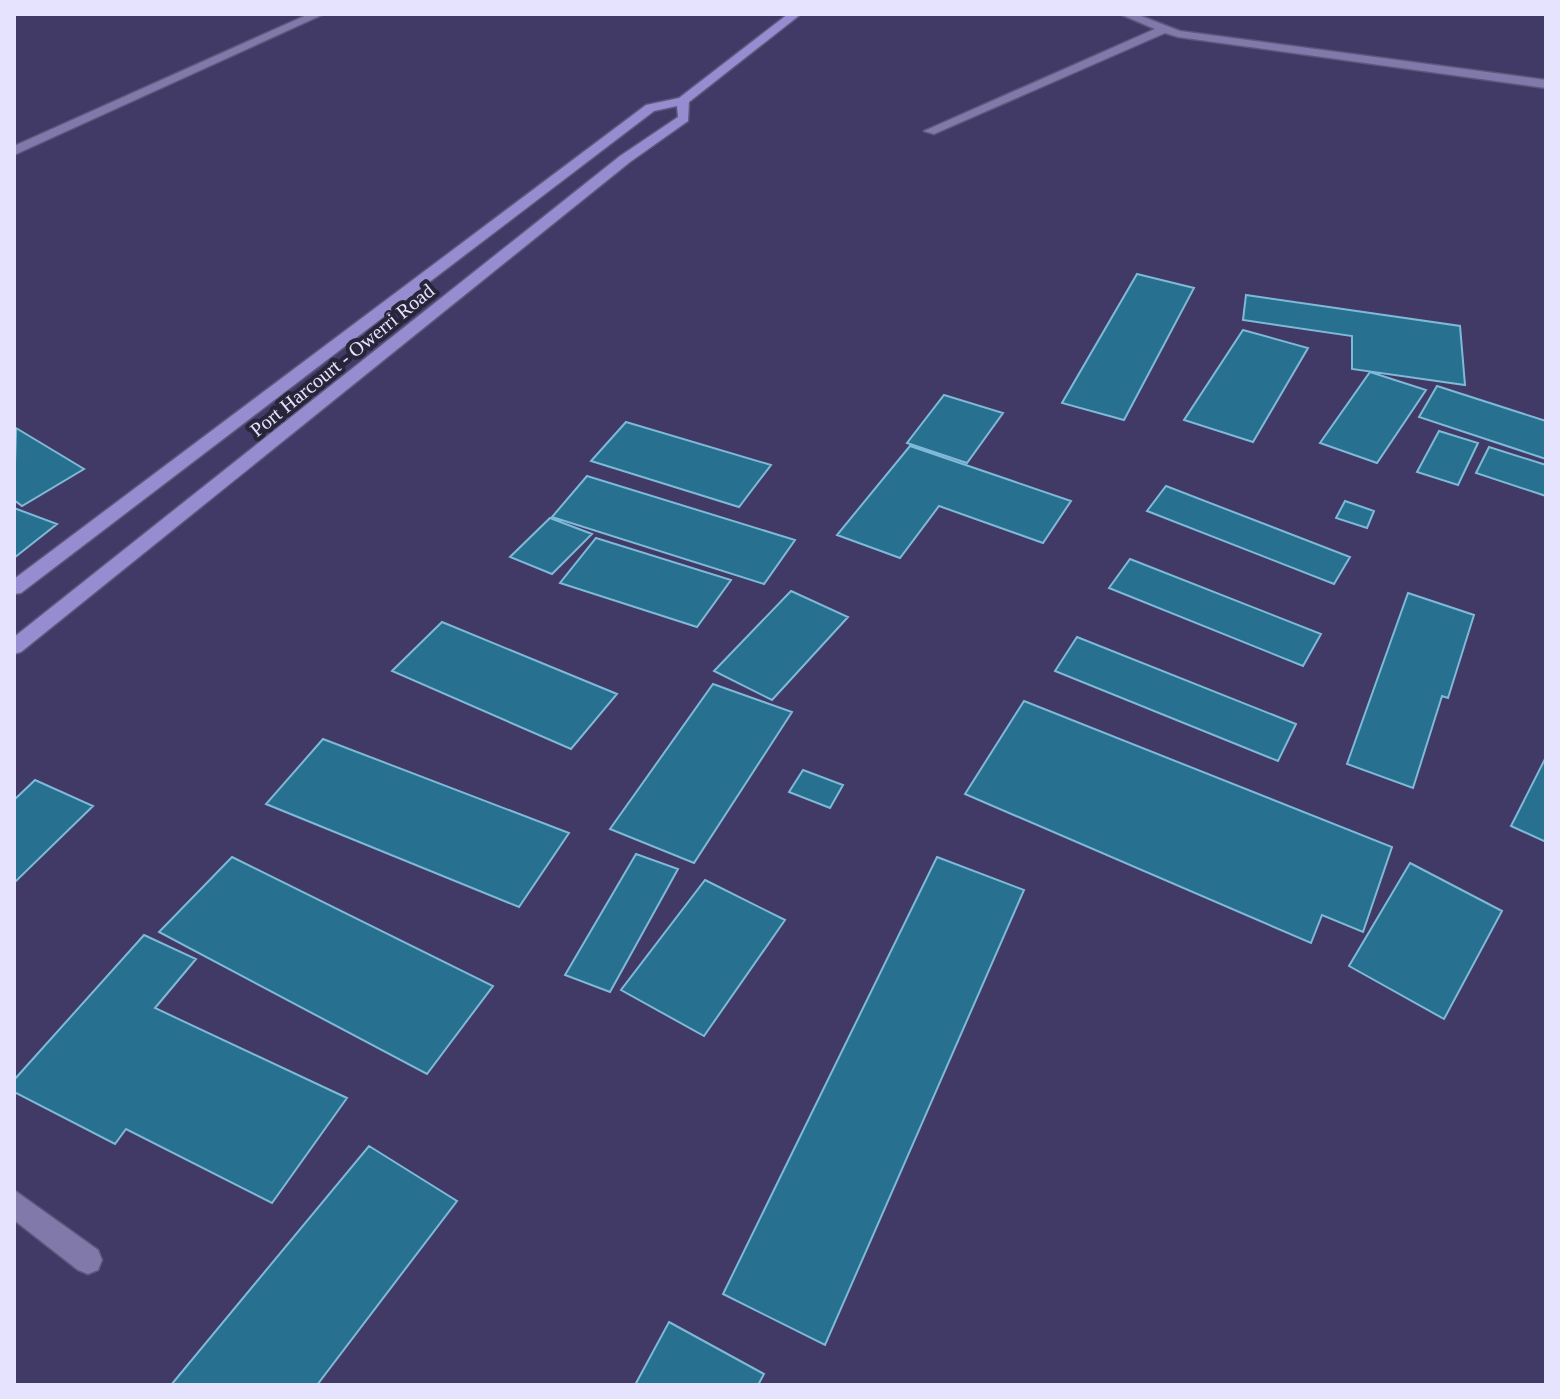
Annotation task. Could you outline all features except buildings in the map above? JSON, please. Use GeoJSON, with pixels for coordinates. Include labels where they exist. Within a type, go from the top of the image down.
{"type":"FeatureCollection","features":[{"type":"Feature","properties":{"kind":"main road","name":"Port Harcourt - Owerri Road"},"geometry":{"type":"LineString","coordinates":[[14,588],[650,108],[683,101],[795,14]]}},
{"type":"Feature","properties":{"kind":"main road","name":"Port Harcourt - Owerri Road"},"geometry":{"type":"LineString","coordinates":[[14,647],[625,159],[684,118],[683,101]]}},
{"type":"Feature","properties":{"kind":"main road"},"geometry":{"type":"LineString","coordinates":[[593,152],[625,159]]}},
{"type":"Feature","properties":{"kind":"street"},"geometry":{"type":"LineString","coordinates":[[14,151],[318,14]]}},
{"type":"Feature","properties":{"kind":"street"},"geometry":{"type":"LineString","coordinates":[[1126,14],[1178,34],[1425,70],[1546,84]]}},
{"type":"Feature","properties":{"kind":"street"},"geometry":{"type":"LineString","coordinates":[[930,131],[1164,29]]}},
{"type":"Feature","properties":{"kind":"street"},"geometry":{"type":"LineString","coordinates":[[14,1203],[88,1260]]}}]}
